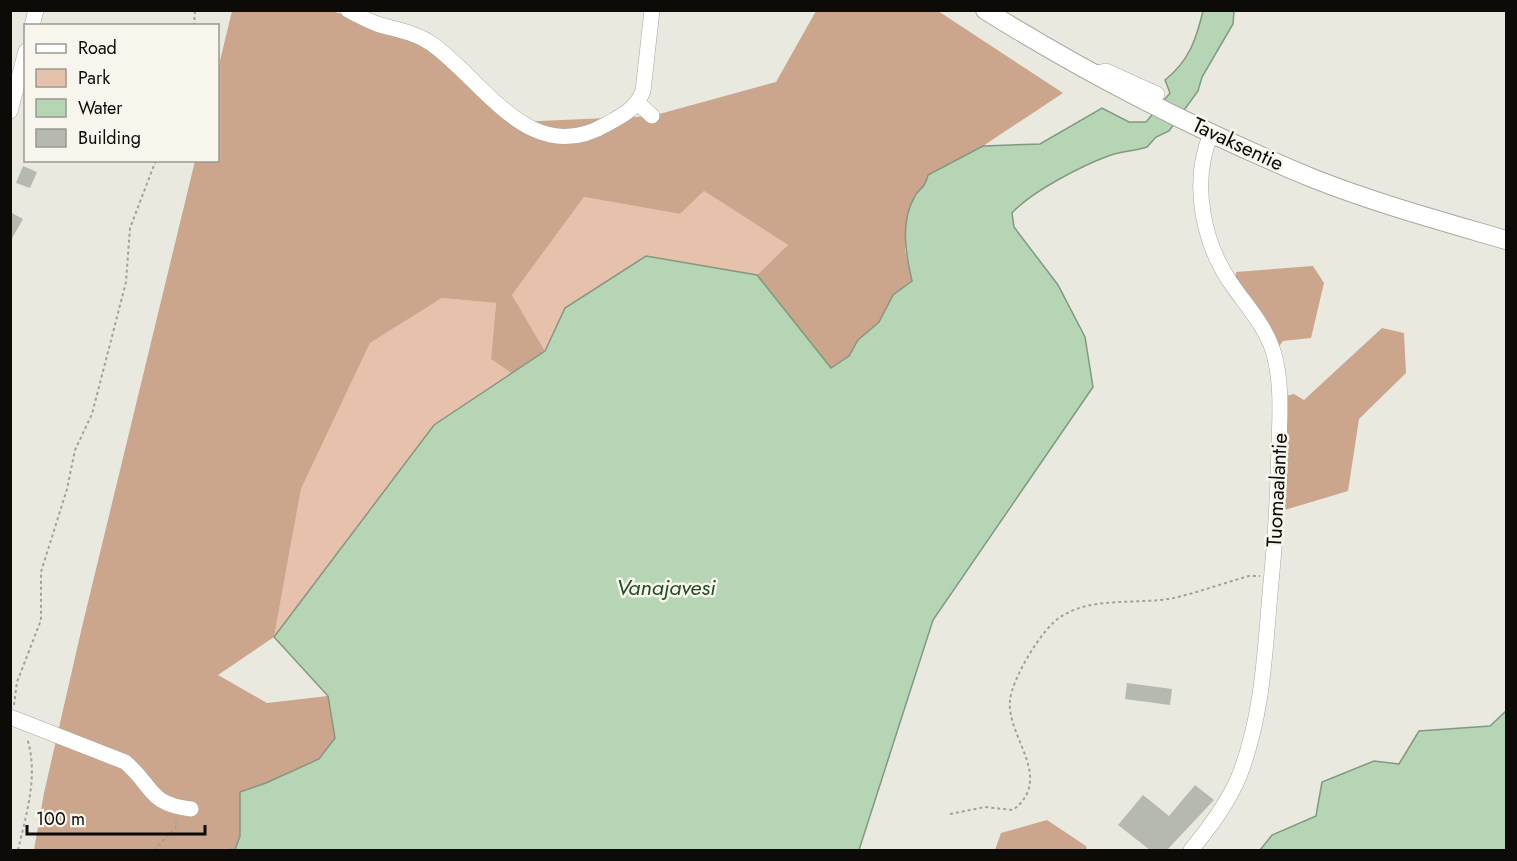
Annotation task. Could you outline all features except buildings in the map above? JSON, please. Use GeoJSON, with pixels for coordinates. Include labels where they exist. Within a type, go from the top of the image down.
{"type":"FeatureCollection","features":[{"type":"Feature","properties":{"kind":"main road","name":"Tavaksentie"},"geometry":{"type":"LineString","coordinates":[[985,10],[1094,74],[1154,98],[1187,121],[1211,134],[1314,178],[1423,216],[1506,240]]}},
{"type":"Feature","properties":{"kind":"street"},"geometry":{"type":"LineString","coordinates":[[348,10],[376,24],[413,33],[433,45],[517,122],[534,132],[574,138],[594,132],[633,109],[638,103],[643,92],[652,10]]}},
{"type":"Feature","properties":{"kind":"street"},"geometry":{"type":"LineString","coordinates":[[10,111],[24,58]]}},
{"type":"Feature","properties":{"kind":"street"},"geometry":{"type":"LineString","coordinates":[[638,103],[652,116]]}},
{"type":"Feature","properties":{"kind":"street","name":"Tuomaalantie"},"geometry":{"type":"LineString","coordinates":[[1191,850],[1223,808],[1239,775],[1254,730],[1262,698],[1278,512],[1281,397],[1278,375],[1274,353],[1265,331],[1217,261],[1208,234],[1200,171],[1203,153],[1211,134]]}},
{"type":"Feature","properties":{"kind":"street"},"geometry":{"type":"LineString","coordinates":[[15,719],[125,762],[138,772],[149,791],[159,801],[184,808]]}},
{"type":"Feature","properties":{"kind":"path"},"geometry":{"type":"LineString","coordinates":[[18,850],[30,801],[32,762],[28,741],[15,719],[14,703],[17,681],[41,620],[41,572],[67,489],[75,450],[92,414],[126,282],[130,228],[155,162]]}},
{"type":"Feature","properties":{"kind":"path"},"geometry":{"type":"LineString","coordinates":[[950,813],[986,807],[1013,810],[1023,802],[1029,782],[1029,765],[1014,728],[1010,700],[1025,663],[1046,628],[1062,615],[1088,607],[1173,598],[1249,576],[1271,576]]}},
{"type":"Feature","properties":{"kind":"path"},"geometry":{"type":"LineString","coordinates":[[154,850],[176,827],[184,808]]}},
{"type":"Feature","properties":{"kind":"path"},"geometry":{"type":"LineString","coordinates":[[230,849],[235,850]]}},
{"type":"Feature","properties":{"kind":"green space"},"geometry":{"type":"Polygon","coordinates":[[[704,191],[788,245],[757,275],[646,256],[565,308],[545,351],[512,295],[584,197],[680,214],[704,191]]]}},
{"type":"Feature","properties":{"kind":"green space"},"geometry":{"type":"Polygon","coordinates":[[[442,298],[496,303],[491,359],[511,373],[434,425],[274,637],[301,489],[370,343],[442,298]]]}},
{"type":"Feature","properties":{"kind":"shaded area"},"geometry":{"type":"Polygon","coordinates":[[[232,11],[331,11],[413,33],[517,122],[652,116],[776,82],[816,11],[938,11],[1063,93],[983,146],[928,175],[925,188],[914,197],[905,250],[912,281],[893,295],[879,322],[858,340],[849,356],[830,368],[757,275],[788,245],[704,191],[680,214],[584,197],[512,295],[545,351],[511,373],[491,359],[496,303],[442,298],[370,343],[301,489],[274,637],[218,675],[267,703],[328,696],[335,738],[319,759],[240,792],[240,836],[235,850],[34,850],[44,793],[82,627],[195,162],[219,162],[219,65],[232,11]]]}},
{"type":"Feature","properties":{"kind":"shaded area"},"geometry":{"type":"Polygon","coordinates":[[[1313,266],[1324,283],[1311,338],[1283,341],[1274,353],[1234,288],[1236,272],[1313,266]]]}},
{"type":"Feature","properties":{"kind":"shaded area"},"geometry":{"type":"Polygon","coordinates":[[[1382,328],[1404,333],[1406,373],[1359,419],[1348,491],[1278,512],[1281,397],[1294,394],[1304,400],[1382,328]]]}},
{"type":"Feature","properties":{"kind":"shaded area"},"geometry":{"type":"Polygon","coordinates":[[[1047,820],[1086,846],[1087,850],[995,850],[1001,833],[1047,820]]]}},
{"type":"Feature","properties":{"kind":"water","name":"Vanajavesi"},"geometry":{"type":"Polygon","coordinates":[[[1203,11],[1234,11],[1233,24],[1202,77],[1198,91],[1169,131],[1156,137],[1147,147],[1111,155],[1073,172],[1032,196],[1012,213],[1014,227],[1058,285],[1085,337],[1093,387],[933,620],[859,850],[235,850],[240,836],[240,792],[319,759],[335,738],[328,696],[274,637],[434,425],[545,351],[565,308],[646,256],[757,275],[831,368],[849,356],[858,340],[879,322],[893,295],[912,281],[906,250],[907,217],[914,198],[925,184],[928,175],[983,146],[1040,144],[1102,108],[1129,122],[1146,122],[1170,93],[1165,80],[1186,57],[1203,11]]]}},
{"type":"Feature","properties":{"kind":"water"},"geometry":{"type":"Polygon","coordinates":[[[1506,711],[1506,850],[1260,850],[1272,835],[1316,816],[1322,782],[1374,761],[1399,764],[1419,731],[1490,726],[1506,711]]]}}]}
